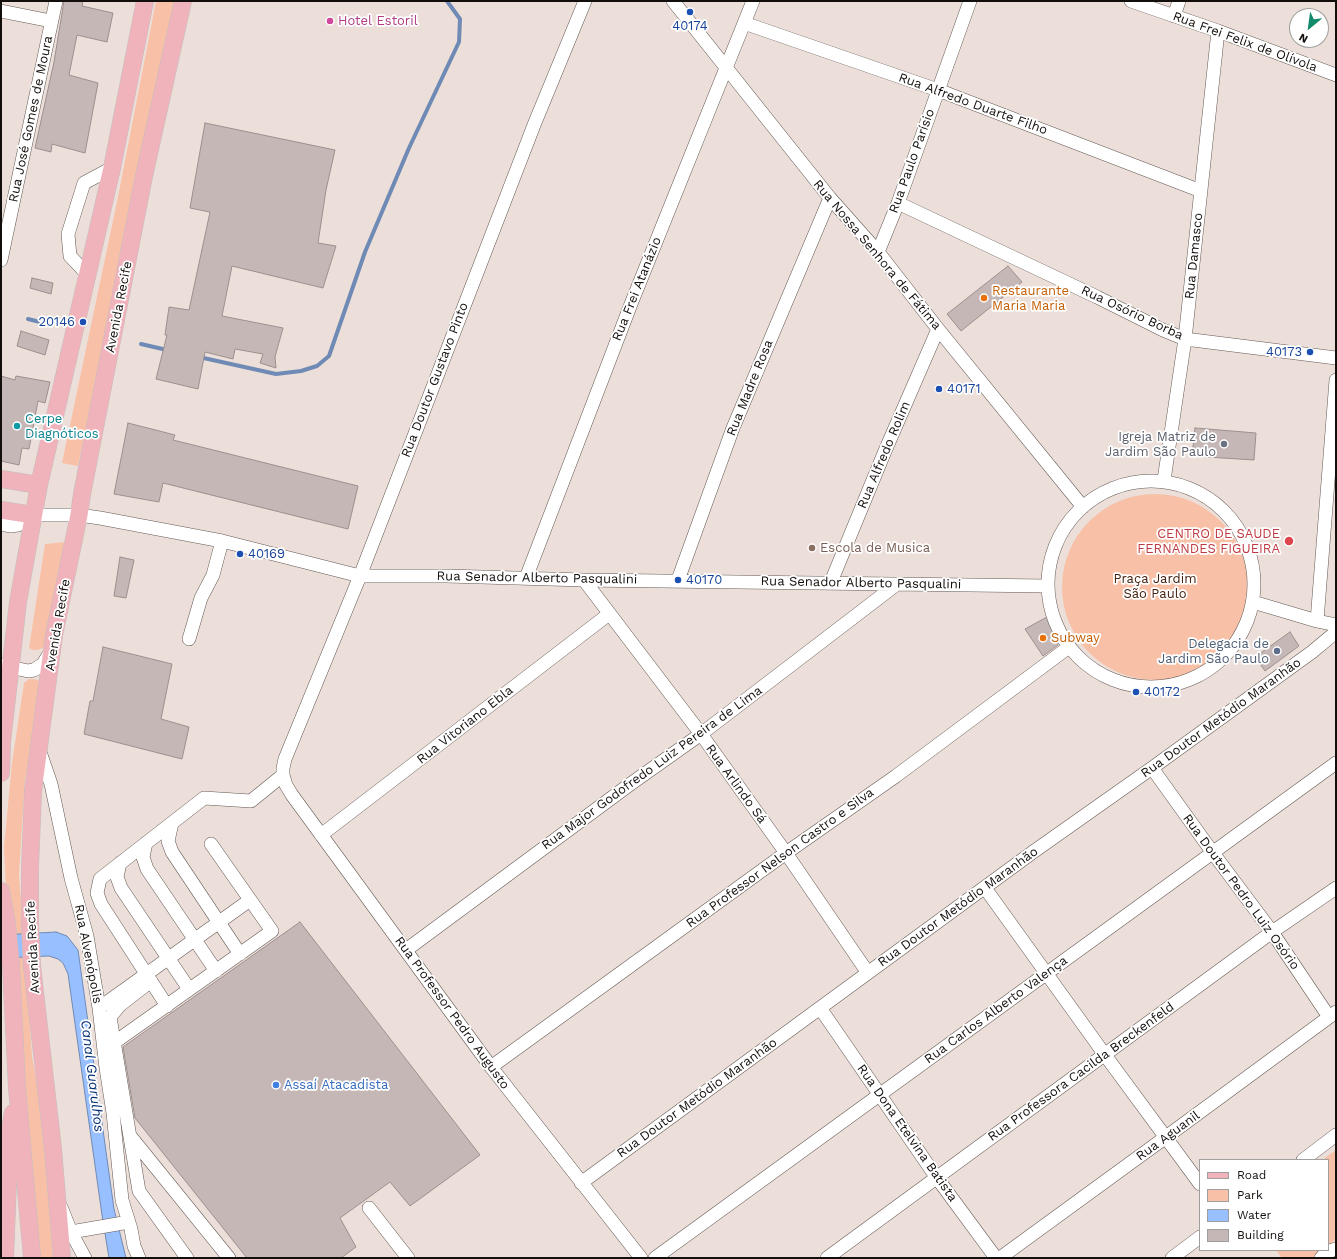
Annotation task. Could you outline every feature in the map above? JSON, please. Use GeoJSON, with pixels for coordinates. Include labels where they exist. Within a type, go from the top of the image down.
{"type":"FeatureCollection","features":[{"type":"Feature","properties":{"kind":"main road"},"geometry":{"type":"LineString","coordinates":[[1,773],[5,666],[18,602],[38,485],[112,168],[145,1]]}},
{"type":"Feature","properties":{"kind":"main road","name":"Avenida Recife"},"geometry":{"type":"LineString","coordinates":[[62,1258],[58,1199],[32,966],[30,868],[33,791],[52,650],[144,176],[183,1]]}},
{"type":"Feature","properties":{"kind":"main road"},"geometry":{"type":"LineString","coordinates":[[1,479],[38,485]]}},
{"type":"Feature","properties":{"kind":"main road"},"geometry":{"type":"LineString","coordinates":[[1,510],[33,515]]}},
{"type":"Feature","properties":{"kind":"main road","name":"Avenida Recife"},"geometry":{"type":"LineString","coordinates":[[1,891],[7,924],[11,966],[17,1088],[32,1258]]}},
{"type":"Feature","properties":{"kind":"main road"},"geometry":{"type":"LineString","coordinates":[[5,1258],[5,1127],[17,1088]]}},
{"type":"Feature","properties":{"kind":"street","name":"Rua José Gomes de Moura"},"geometry":{"type":"LineString","coordinates":[[1,260],[56,1]]}},
{"type":"Feature","properties":{"kind":"street","name":"Rua Doutor Gustavo Pinto"},"geometry":{"type":"LineString","coordinates":[[283,775],[282,768],[285,759],[360,576],[528,140],[585,1]]}},
{"type":"Feature","properties":{"kind":"street","name":"Rua Nossa Senhora de Fátima"},"geometry":{"type":"LineString","coordinates":[[673,1],[830,198],[878,252],[938,329],[1083,506]]}},
{"type":"Feature","properties":{"kind":"street","name":"Rua Frei Atanázio"},"geometry":{"type":"LineString","coordinates":[[526,578],[631,304],[753,1]]}},
{"type":"Feature","properties":{"kind":"street","name":"Rua Paulo Parísio"},"geometry":{"type":"LineString","coordinates":[[878,252],[898,203],[970,1]]}},
{"type":"Feature","properties":{"kind":"street","name":"Rua Frei Felix de Olívola"},"geometry":{"type":"LineString","coordinates":[[1131,1],[1218,31],[1336,75]]}},
{"type":"Feature","properties":{"kind":"street"},"geometry":{"type":"LineString","coordinates":[[1174,16],[1179,1]]}},
{"type":"Feature","properties":{"kind":"street"},"geometry":{"type":"LineString","coordinates":[[1,11],[52,22]]}},
{"type":"Feature","properties":{"kind":"street","name":"Rua Alfredo Duarte Filho"},"geometry":{"type":"LineString","coordinates":[[744,23],[938,90],[1201,191]]}},
{"type":"Feature","properties":{"kind":"street","name":"Rua Damasco"},"geometry":{"type":"LineString","coordinates":[[1164,480],[1186,339],[1218,31]]}},
{"type":"Feature","properties":{"kind":"street"},"geometry":{"type":"LineString","coordinates":[[87,274],[70,256],[68,234],[84,183],[112,168]]}},
{"type":"Feature","properties":{"kind":"street","name":"Rua Madre Rosa"},"geometry":{"type":"LineString","coordinates":[[678,580],[733,428],[830,198]]}},
{"type":"Feature","properties":{"kind":"street","name":"Rua Osório Borba"},"geometry":{"type":"LineString","coordinates":[[898,203],[1097,297],[1163,330],[1186,339],[1336,358]]}},
{"type":"Feature","properties":{"kind":"street","name":"Rua Alfredo Rolim"},"geometry":{"type":"LineString","coordinates":[[831,582],[885,451],[938,329]]}},
{"type":"Feature","properties":{"kind":"street"},"geometry":{"type":"LineString","coordinates":[[1317,621],[1336,380]]}},
{"type":"Feature","properties":{"kind":"street"},"geometry":{"type":"LineString","coordinates":[[1146,480],[1164,480],[1192,490],[1218,506],[1239,529],[1251,558],[1254,588],[1253,602],[1243,633],[1230,653],[1213,668],[1197,678],[1180,684],[1151,688],[1120,683],[1086,667],[1068,647],[1060,634],[1049,605],[1047,586],[1052,554],[1066,525],[1083,506],[1111,489],[1146,480]]}},
{"type":"Feature","properties":{"kind":"street"},"geometry":{"type":"LineString","coordinates":[[1,524],[10,526],[18,525],[33,515]]}},
{"type":"Feature","properties":{"kind":"street","name":"Rua Senador Alberto Pasqualini"},"geometry":{"type":"LineString","coordinates":[[33,515],[79,515],[222,541],[360,576],[1047,586]]}},
{"type":"Feature","properties":{"kind":"street"},"geometry":{"type":"LineString","coordinates":[[189,639],[201,598],[213,575],[222,541]]}},
{"type":"Feature","properties":{"kind":"street","name":"Rua Arlindo Sá"},"geometry":{"type":"LineString","coordinates":[[584,580],[701,734],[786,853],[868,974]]}},
{"type":"Feature","properties":{"kind":"street","name":"Rua Major Godofredo Luiz Pereira de Lima"},"geometry":{"type":"LineString","coordinates":[[406,950],[629,785],[701,734],[897,584]]}},
{"type":"Feature","properties":{"kind":"street"},"geometry":{"type":"LineString","coordinates":[[1253,602],[1317,621],[1336,624]]}},
{"type":"Feature","properties":{"kind":"street","name":"Rua Vitoriano Ebla"},"geometry":{"type":"LineString","coordinates":[[321,835],[609,614]]}},
{"type":"Feature","properties":{"kind":"street","name":"Rua Doutor Metódio Maranhão"},"geometry":{"type":"LineString","coordinates":[[581,1183],[1033,852],[1312,652],[1336,632]]}},
{"type":"Feature","properties":{"kind":"street","name":"Rua Professor Nelson Castro e Silva"},"geometry":{"type":"LineString","coordinates":[[491,1067],[786,853],[896,776],[1068,647]]}},
{"type":"Feature","properties":{"kind":"street"},"geometry":{"type":"LineString","coordinates":[[5,666],[28,671],[34,670],[43,664],[52,650]]}},
{"type":"Feature","properties":{"kind":"street","name":"Rua Alvenópolis"},"geometry":{"type":"LineString","coordinates":[[39,748],[51,784],[93,966],[106,1068],[114,1113],[122,1200],[129,1222],[134,1246],[139,1258]]}},
{"type":"Feature","properties":{"kind":"street","name":"Rua Carlos Alberto Valença"},"geometry":{"type":"LineString","coordinates":[[655,1258],[1336,763]]}},
{"type":"Feature","properties":{"kind":"street","name":"Rua Doutor Pedro Luiz Osório"},"geometry":{"type":"LineString","coordinates":[[1152,768],[1213,853],[1333,1014]]}},
{"type":"Feature","properties":{"kind":"street"},"geometry":{"type":"LineString","coordinates":[[167,1006],[100,904],[97,892],[100,879],[204,798],[251,801],[283,775]]}},
{"type":"Feature","properties":{"kind":"street","name":"Rua Professor Pedro Augusto"},"geometry":{"type":"LineString","coordinates":[[283,775],[292,795],[491,1067],[641,1258]]}},
{"type":"Feature","properties":{"kind":"street"},"geometry":{"type":"LineString","coordinates":[[172,823],[168,840],[172,852],[240,954]]}},
{"type":"Feature","properties":{"kind":"street"},"geometry":{"type":"LineString","coordinates":[[146,843],[143,857],[147,869],[216,971]]}},
{"type":"Feature","properties":{"kind":"street"},"geometry":{"type":"LineString","coordinates":[[115,1042],[272,931],[211,844]]}},
{"type":"Feature","properties":{"kind":"street"},"geometry":{"type":"LineString","coordinates":[[120,863],[118,877],[121,888],[189,989]]}},
{"type":"Feature","properties":{"kind":"street"},"geometry":{"type":"LineString","coordinates":[[985,888],[1104,1055],[1199,1183]]}},
{"type":"Feature","properties":{"kind":"street","name":"Rua Professora Cacilda Breckenfeld"},"geometry":{"type":"LineString","coordinates":[[827,1258],[1272,932],[1336,888]]}},
{"type":"Feature","properties":{"kind":"street"},"geometry":{"type":"LineString","coordinates":[[187,1258],[139,1191],[110,1017],[120,1005],[169,959],[250,900]]}},
{"type":"Feature","properties":{"kind":"street"},"geometry":{"type":"LineString","coordinates":[[99,1008],[149,978]]}},
{"type":"Feature","properties":{"kind":"street","name":"Rua Dona Etelvina Batista"},"geometry":{"type":"LineString","coordinates":[[820,1008],[937,1178],[996,1258]]}},
{"type":"Feature","properties":{"kind":"street","name":"Rua Aguanil"},"geometry":{"type":"LineString","coordinates":[[1000,1258],[1333,1014]]}},
{"type":"Feature","properties":{"kind":"street"},"geometry":{"type":"LineString","coordinates":[[1304,1159],[1336,1135]]}},
{"type":"Feature","properties":{"kind":"street"},"geometry":{"type":"LineString","coordinates":[[131,1137],[229,1258]]}},
{"type":"Feature","properties":{"kind":"street"},"geometry":{"type":"LineString","coordinates":[[58,1199],[71,1232],[85,1258]]}},
{"type":"Feature","properties":{"kind":"street"},"geometry":{"type":"LineString","coordinates":[[369,1208],[408,1258]]}},
{"type":"Feature","properties":{"kind":"street"},"geometry":{"type":"LineString","coordinates":[[71,1232],[129,1222]]}},
{"type":"Feature","properties":{"kind":"street"},"geometry":{"type":"LineString","coordinates":[[1172,1258],[1199,1239]]}},
{"type":"Feature","properties":{"kind":"street"},"geometry":{"type":"LineString","coordinates":[[1322,1258],[1327,1252],[1336,1249]]}},
{"type":"Feature","properties":{"kind":"green space"},"geometry":{"type":"Polygon","coordinates":[[[156,1],[176,1],[78,466],[62,463],[118,197],[156,1]]]}},
{"type":"Feature","properties":{"kind":"green space","name":"Praça Jardim São Paulo"},"geometry":{"type":"Polygon","coordinates":[[[1155,494],[1173,496],[1190,501],[1207,510],[1221,521],[1232,535],[1241,552],[1246,569],[1248,587],[1246,605],[1241,622],[1232,639],[1221,653],[1207,664],[1190,673],[1173,678],[1155,680],[1137,678],[1120,673],[1103,664],[1089,653],[1078,639],[1069,622],[1064,605],[1062,587],[1064,569],[1069,552],[1078,535],[1089,521],[1103,510],[1120,501],[1137,496],[1155,494]]]}},
{"type":"Feature","properties":{"kind":"green space"},"geometry":{"type":"Polygon","coordinates":[[[66,542],[47,643],[43,648],[33,650],[29,648],[45,544],[66,542]]]}},
{"type":"Feature","properties":{"kind":"green space"},"geometry":{"type":"Polygon","coordinates":[[[29,679],[38,680],[41,688],[25,781],[19,873],[32,1056],[40,1101],[53,1258],[37,1258],[6,892],[4,847],[12,763],[24,683],[29,679]]]}},
{"type":"Feature","properties":{"kind":"green space"},"geometry":{"type":"Polygon","coordinates":[[[1336,1150],[1336,1239],[1329,1245],[1329,1159],[1323,1159],[1336,1150]]]}},
{"type":"Feature","properties":{"kind":"green space"},"geometry":{"type":"Polygon","coordinates":[[[1277,1251],[1322,1251],[1313,1258],[1282,1258],[1277,1251]]]}},
{"type":"Feature","properties":{"kind":"water","name":"Canal Guarulhos"},"geometry":{"type":"Polygon","coordinates":[[[56,932],[67,936],[78,950],[114,1209],[126,1258],[109,1258],[68,974],[63,963],[58,959],[49,956],[1,958],[1,935],[56,932]]]}},
{"type":"Feature","properties":{"kind":"building"},"geometry":{"type":"Polygon","coordinates":[[[64,1],[83,1],[82,6],[113,13],[107,42],[77,35],[69,75],[98,83],[85,153],[52,144],[51,152],[35,148],[54,62],[64,1]]]}},
{"type":"Feature","properties":{"kind":"building"},"geometry":{"type":"Polygon","coordinates":[[[205,123],[335,150],[326,190],[318,243],[336,246],[323,288],[232,266],[222,316],[283,328],[275,357],[276,368],[260,363],[263,354],[235,349],[233,359],[205,352],[198,389],[156,379],[167,335],[165,335],[169,307],[189,310],[210,212],[190,208],[205,123]]]}},
{"type":"Feature","properties":{"kind":"building","name":"Restaurante Maria Maria"},"geometry":{"type":"Polygon","coordinates":[[[1008,266],[1022,282],[961,331],[947,314],[1008,266]]]}},
{"type":"Feature","properties":{"kind":"building"},"geometry":{"type":"Polygon","coordinates":[[[32,278],[53,283],[51,294],[30,288],[32,278]]]}},
{"type":"Feature","properties":{"kind":"building"},"geometry":{"type":"Polygon","coordinates":[[[21,331],[49,340],[45,355],[17,346],[21,331]]]}},
{"type":"Feature","properties":{"kind":"building","name":"Cerpe Diagnóticos"},"geometry":{"type":"Polygon","coordinates":[[[1,376],[15,380],[16,376],[50,382],[45,403],[38,401],[29,449],[22,448],[19,465],[1,461],[1,376]]]}},
{"type":"Feature","properties":{"kind":"building"},"geometry":{"type":"Polygon","coordinates":[[[128,423],[175,435],[173,440],[358,486],[348,529],[163,483],[159,502],[114,494],[128,423]]]}},
{"type":"Feature","properties":{"kind":"building","name":"Igreja Matriz de Jardim São Paulo"},"geometry":{"type":"Polygon","coordinates":[[[1195,428],[1256,433],[1254,460],[1192,456],[1195,428]]]}},
{"type":"Feature","properties":{"kind":"building"},"geometry":{"type":"Polygon","coordinates":[[[120,557],[134,560],[126,598],[114,596],[120,557]]]}},
{"type":"Feature","properties":{"kind":"building","name":"Subway"},"geometry":{"type":"Polygon","coordinates":[[[1047,617],[1058,645],[1043,656],[1025,629],[1047,617]]]}},
{"type":"Feature","properties":{"kind":"building","name":"Delegacia de Jardim São Paulo"},"geometry":{"type":"Polygon","coordinates":[[[1290,632],[1299,646],[1265,671],[1255,657],[1290,632]]]}},
{"type":"Feature","properties":{"kind":"building"},"geometry":{"type":"Polygon","coordinates":[[[103,647],[172,664],[161,719],[189,727],[182,759],[84,734],[90,701],[93,701],[103,647]]]}},
{"type":"Feature","properties":{"kind":"building","name":"Assaí Atacadista"},"geometry":{"type":"Polygon","coordinates":[[[300,922],[480,1155],[410,1206],[390,1182],[340,1218],[356,1247],[341,1258],[247,1258],[135,1118],[123,1047],[300,922]]]}},
{"type":"Feature","properties":{"kind":"waterway"},"geometry":{"type":"LineString","coordinates":[[199,357],[276,374],[301,371],[317,366],[329,356],[365,252],[409,148],[459,42],[460,19],[447,1]]}},
{"type":"Feature","properties":{"kind":"waterway"},"geometry":{"type":"LineString","coordinates":[[28,319],[40,322]]}},
{"type":"Feature","properties":{"kind":"waterway"},"geometry":{"type":"LineString","coordinates":[[141,344],[167,350]]}},
{"type":"Feature","properties":{"kind":"place","name":"40174"},"geometry":{"type":"Point","coordinates":[690,12]}},
{"type":"Feature","properties":{"kind":"place","name":"Hotel Estoril"},"geometry":{"type":"Point","coordinates":[330,21]}},
{"type":"Feature","properties":{"kind":"place","name":"Restaurante Maria Maria"},"geometry":{"type":"Point","coordinates":[984,298]}},
{"type":"Feature","properties":{"kind":"place","name":"20146"},"geometry":{"type":"Point","coordinates":[83,322]}},
{"type":"Feature","properties":{"kind":"place","name":"40173"},"geometry":{"type":"Point","coordinates":[1310,352]}},
{"type":"Feature","properties":{"kind":"place","name":"40171"},"geometry":{"type":"Point","coordinates":[939,389]}},
{"type":"Feature","properties":{"kind":"place","name":"Cerpe Diagnóticos"},"geometry":{"type":"Point","coordinates":[17,426]}},
{"type":"Feature","properties":{"kind":"place","name":"Igreja Matriz de Jardim São Paulo"},"geometry":{"type":"Point","coordinates":[1224,444]}},
{"type":"Feature","properties":{"kind":"place","name":"CENTRO DE SAUDE FERNANDES FIGUEIRA"},"geometry":{"type":"Point","coordinates":[1289,541]}},
{"type":"Feature","properties":{"kind":"place","name":"Escola de Musica"},"geometry":{"type":"Point","coordinates":[812,548]}},
{"type":"Feature","properties":{"kind":"place","name":"40169"},"geometry":{"type":"Point","coordinates":[240,554]}},
{"type":"Feature","properties":{"kind":"place","name":"40170"},"geometry":{"type":"Point","coordinates":[678,580]}},
{"type":"Feature","properties":{"kind":"place","name":"Subway"},"geometry":{"type":"Point","coordinates":[1043,638]}},
{"type":"Feature","properties":{"kind":"place","name":"Delegacia de Jardim São Paulo"},"geometry":{"type":"Point","coordinates":[1277,651]}},
{"type":"Feature","properties":{"kind":"place","name":"40172"},"geometry":{"type":"Point","coordinates":[1136,692]}},
{"type":"Feature","properties":{"kind":"place","name":"Assaí Atacadista"},"geometry":{"type":"Point","coordinates":[276,1085]}}]}
